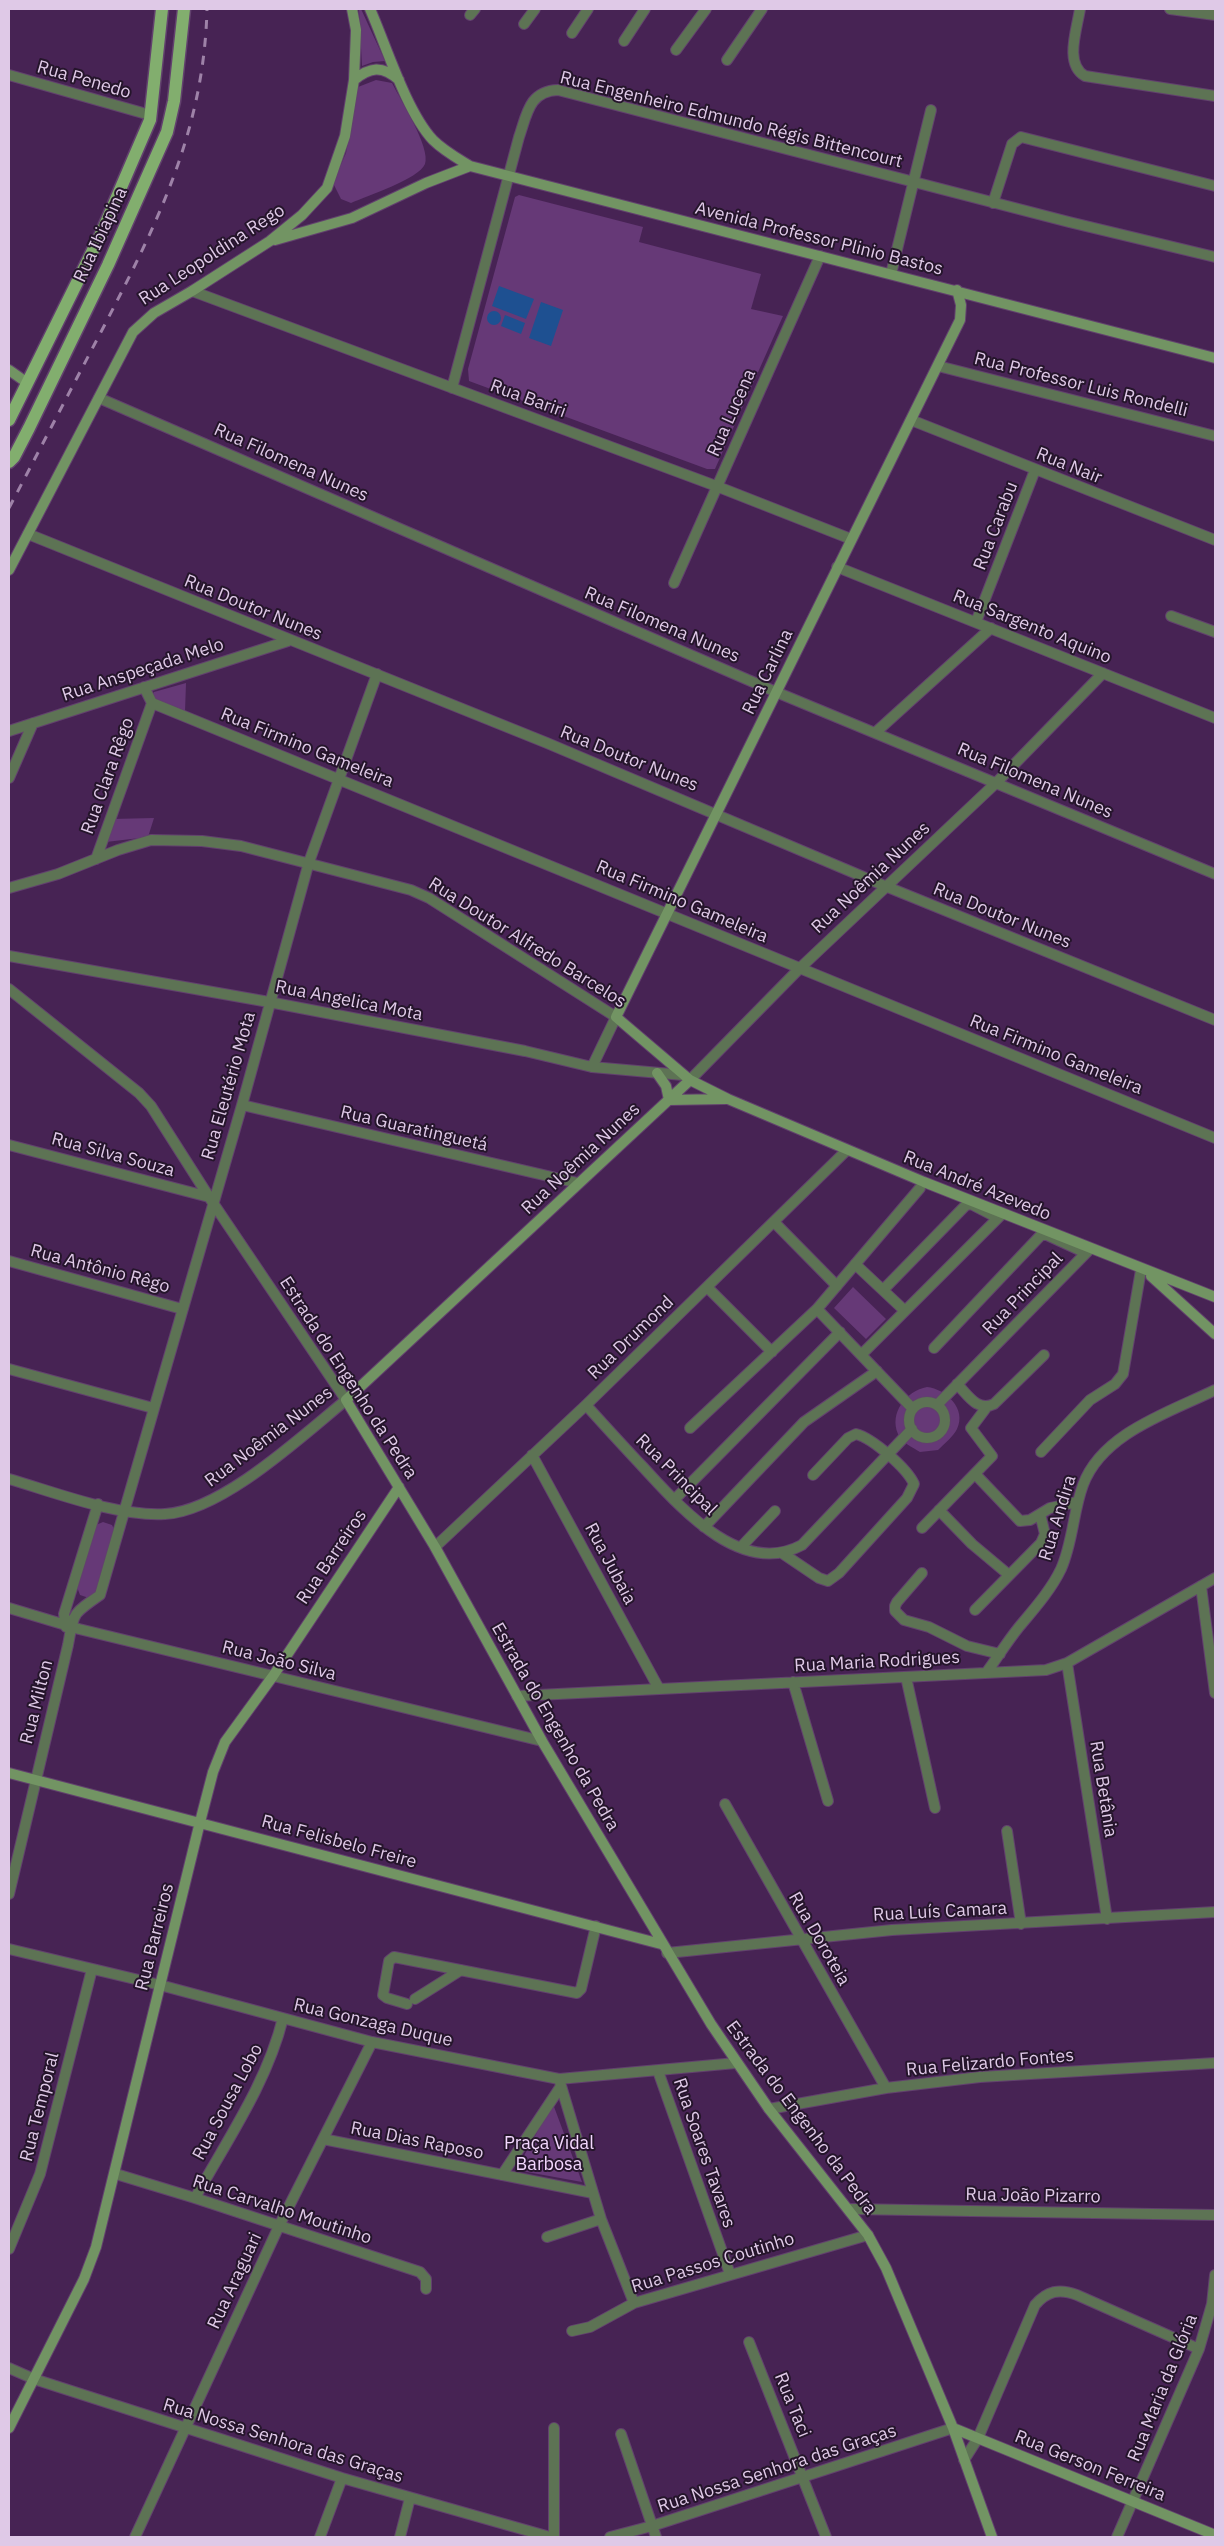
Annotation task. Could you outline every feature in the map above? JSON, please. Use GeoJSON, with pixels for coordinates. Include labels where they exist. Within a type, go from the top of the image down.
{"type":"FeatureCollection","features":[{"type":"Feature","properties":{"kind":"main road","name":"Rua Ibiapina"},"geometry":{"type":"LineString","coordinates":[[9,420],[26,382],[101,234],[150,116],[162,9]]}},
{"type":"Feature","properties":{"kind":"main road","name":"Rua Ibiapina"},"geometry":{"type":"LineString","coordinates":[[9,462],[14,457],[29,428],[108,265],[167,132],[174,101],[184,9]]}},
{"type":"Feature","properties":{"kind":"street","name":"Rua Leopoldina Rego"},"geometry":{"type":"LineString","coordinates":[[9,570],[132,332],[149,316],[270,241],[302,215],[327,188],[340,157],[354,80],[356,30],[352,9]]}},
{"type":"Feature","properties":{"kind":"street"},"geometry":{"type":"LineString","coordinates":[[370,9],[399,80]]}},
{"type":"Feature","properties":{"kind":"street"},"geometry":{"type":"LineString","coordinates":[[524,24],[536,9]]}},
{"type":"Feature","properties":{"kind":"street"},"geometry":{"type":"LineString","coordinates":[[572,33],[588,9]]}},
{"type":"Feature","properties":{"kind":"street"},"geometry":{"type":"LineString","coordinates":[[624,41],[645,9]]}},
{"type":"Feature","properties":{"kind":"street"},"geometry":{"type":"LineString","coordinates":[[676,50],[706,9]]}},
{"type":"Feature","properties":{"kind":"street"},"geometry":{"type":"LineString","coordinates":[[727,60],[762,9]]}},
{"type":"Feature","properties":{"kind":"street"},"geometry":{"type":"LineString","coordinates":[[1080,9],[1073,57],[1074,66],[1081,74],[1215,96]]}},
{"type":"Feature","properties":{"kind":"street"},"geometry":{"type":"LineString","coordinates":[[1170,9],[1200,11],[1215,15]]}},
{"type":"Feature","properties":{"kind":"street"},"geometry":{"type":"LineString","coordinates":[[354,80],[363,73],[378,68],[390,72],[399,80]]}},
{"type":"Feature","properties":{"kind":"street","name":"Rua Penedo"},"geometry":{"type":"LineString","coordinates":[[9,75],[150,116]]}},
{"type":"Feature","properties":{"kind":"street","name":"Avenida Professor Plinio Bastos"},"geometry":{"type":"LineString","coordinates":[[399,80],[426,132],[447,152],[470,166],[1215,358]]}},
{"type":"Feature","properties":{"kind":"street","name":"Rua Engenheiro Edmundo Régis Bittencourt"},"geometry":{"type":"LineString","coordinates":[[452,388],[507,177],[534,99],[546,90],[558,90],[993,203],[1215,257]]}},
{"type":"Feature","properties":{"kind":"street"},"geometry":{"type":"LineString","coordinates":[[892,274],[931,110]]}},
{"type":"Feature","properties":{"kind":"street"},"geometry":{"type":"LineString","coordinates":[[993,203],[1012,144],[1021,137],[1215,186]]}},
{"type":"Feature","properties":{"kind":"street"},"geometry":{"type":"LineString","coordinates":[[270,241],[352,218],[426,183],[470,166]]}},
{"type":"Feature","properties":{"kind":"street","name":"Rua Lucena"},"geometry":{"type":"LineString","coordinates":[[674,583],[820,256]]}},
{"type":"Feature","properties":{"kind":"street","name":"Rua Carlina"},"geometry":{"type":"LineString","coordinates":[[592,1067],[960,320],[961,306],[957,290]]}},
{"type":"Feature","properties":{"kind":"street","name":"Rua Bariri"},"geometry":{"type":"LineString","coordinates":[[192,291],[716,486],[851,539]]}},
{"type":"Feature","properties":{"kind":"street","name":"Rua Professor Luis Rondelli"},"geometry":{"type":"LineString","coordinates":[[938,366],[1215,436]]}},
{"type":"Feature","properties":{"kind":"street"},"geometry":{"type":"LineString","coordinates":[[9,370],[26,382]]}},
{"type":"Feature","properties":{"kind":"street","name":"Rua Filomena Nunes"},"geometry":{"type":"LineString","coordinates":[[99,398],[776,692],[1215,874]]}},
{"type":"Feature","properties":{"kind":"street","name":"Rua Nair"},"geometry":{"type":"LineString","coordinates":[[911,420],[1215,540]]}},
{"type":"Feature","properties":{"kind":"street","name":"Rua Carabu"},"geometry":{"type":"LineString","coordinates":[[976,622],[1035,470]]}},
{"type":"Feature","properties":{"kind":"street","name":"Rua Doutor Nunes"},"geometry":{"type":"LineString","coordinates":[[28,534],[288,640],[377,674],[716,813],[885,886],[1215,1020]]}},
{"type":"Feature","properties":{"kind":"street","name":"Rua Sargento Aquino"},"geometry":{"type":"LineString","coordinates":[[837,567],[1215,718]]}},
{"type":"Feature","properties":{"kind":"street"},"geometry":{"type":"LineString","coordinates":[[1171,616],[1215,632]]}},
{"type":"Feature","properties":{"kind":"street"},"geometry":{"type":"LineString","coordinates":[[876,732],[991,628]]}},
{"type":"Feature","properties":{"kind":"street","name":"Rua Anspeçada Melo"},"geometry":{"type":"LineString","coordinates":[[9,731],[288,640]]}},
{"type":"Feature","properties":{"kind":"street","name":"Rua Noêmia Nunes"},"geometry":{"type":"LineString","coordinates":[[9,1479],[123,1510],[165,1514],[187,1511],[209,1503],[237,1486],[346,1400],[669,1100],[687,1078],[799,969],[997,782],[1103,673]]}},
{"type":"Feature","properties":{"kind":"street","name":"Rua Eleutério Mota"},"geometry":{"type":"LineString","coordinates":[[68,1626],[87,1604],[100,1595],[182,1309],[211,1200],[242,1105],[309,862],[377,674]]}},
{"type":"Feature","properties":{"kind":"street"},"geometry":{"type":"LineString","coordinates":[[144,687],[152,703]]}},
{"type":"Feature","properties":{"kind":"street","name":"Rua Firmino Gameleira"},"geometry":{"type":"LineString","coordinates":[[152,703],[1215,1138]]}},
{"type":"Feature","properties":{"kind":"street","name":"Rua Clara Rêgo"},"geometry":{"type":"LineString","coordinates":[[96,859],[152,703]]}},
{"type":"Feature","properties":{"kind":"street"},"geometry":{"type":"LineString","coordinates":[[9,778],[32,723]]}},
{"type":"Feature","properties":{"kind":"street","name":"Rua Doutor Alfredo Barcelos"},"geometry":{"type":"LineString","coordinates":[[9,888],[34,882],[135,844],[167,839],[241,846],[412,890],[429,898],[616,1017],[687,1078]]}},
{"type":"Feature","properties":{"kind":"street","name":"Rua Angelica Mota"},"geometry":{"type":"LineString","coordinates":[[9,956],[269,1002],[525,1051],[592,1067],[657,1073],[687,1078]]}},
{"type":"Feature","properties":{"kind":"street","name":"Estrada do Engenho da Pedra"},"geometry":{"type":"LineString","coordinates":[[9,989],[139,1093],[151,1106],[211,1200],[346,1400],[435,1547],[542,1741],[661,1944],[736,2062],[769,2108],[868,2235],[886,2268],[953,2428],[992,2537]]}},
{"type":"Feature","properties":{"kind":"street"},"geometry":{"type":"LineString","coordinates":[[657,1073],[666,1086],[669,1100]]}},
{"type":"Feature","properties":{"kind":"street","name":"Rua André Azevedo"},"geometry":{"type":"LineString","coordinates":[[687,1078],[728,1099],[1000,1216],[1088,1251],[1215,1297]]}},
{"type":"Feature","properties":{"kind":"street","name":"Rua André Azevedo"},"geometry":{"type":"LineString","coordinates":[[669,1100],[728,1099]]}},
{"type":"Feature","properties":{"kind":"street","name":"Rua Guaratinguetá"},"geometry":{"type":"LineString","coordinates":[[242,1105],[578,1184]]}},
{"type":"Feature","properties":{"kind":"street","name":"Rua Silva Souza"},"geometry":{"type":"LineString","coordinates":[[9,1145],[211,1200]]}},
{"type":"Feature","properties":{"kind":"street","name":"Rua Drumond"},"geometry":{"type":"LineString","coordinates":[[435,1547],[586,1406],[847,1150]]}},
{"type":"Feature","properties":{"kind":"street"},"geometry":{"type":"LineString","coordinates":[[690,1428],[817,1309],[920,1188]]}},
{"type":"Feature","properties":{"kind":"street"},"geometry":{"type":"LineString","coordinates":[[862,1354],[1000,1216],[971,1204],[966,1205],[883,1290]]}},
{"type":"Feature","properties":{"kind":"street"},"geometry":{"type":"LineString","coordinates":[[774,1222],[837,1286]]}},
{"type":"Feature","properties":{"kind":"street"},"geometry":{"type":"LineString","coordinates":[[934,1348],[1041,1235],[1047,1235],[1088,1251]]}},
{"type":"Feature","properties":{"kind":"street","name":"Rua Principal"},"geometry":{"type":"LineString","coordinates":[[937,1405],[1088,1251]]}},
{"type":"Feature","properties":{"kind":"street","name":"Rua Antônio Rêgo"},"geometry":{"type":"LineString","coordinates":[[9,1261],[182,1309]]}},
{"type":"Feature","properties":{"kind":"street"},"geometry":{"type":"LineString","coordinates":[[855,1264],[904,1310]]}},
{"type":"Feature","properties":{"kind":"street"},"geometry":{"type":"LineString","coordinates":[[1144,1271],[1215,1334]]}},
{"type":"Feature","properties":{"kind":"street"},"geometry":{"type":"LineString","coordinates":[[1040,1452],[1090,1400],[1115,1384],[1123,1374],[1144,1271]]}},
{"type":"Feature","properties":{"kind":"street"},"geometry":{"type":"LineString","coordinates":[[706,1287],[772,1352]]}},
{"type":"Feature","properties":{"kind":"street"},"geometry":{"type":"LineString","coordinates":[[817,1309],[913,1408]]}},
{"type":"Feature","properties":{"kind":"street"},"geometry":{"type":"LineString","coordinates":[[674,1500],[840,1332]]}},
{"type":"Feature","properties":{"kind":"street"},"geometry":{"type":"LineString","coordinates":[[922,1528],[992,1456],[970,1428],[986,1408],[994,1404],[1044,1354]]}},
{"type":"Feature","properties":{"kind":"street"},"geometry":{"type":"LineString","coordinates":[[9,1369],[153,1408]]}},
{"type":"Feature","properties":{"kind":"street"},"geometry":{"type":"LineString","coordinates":[[704,1527],[804,1422],[877,1370]]}},
{"type":"Feature","properties":{"kind":"street"},"geometry":{"type":"LineString","coordinates":[[957,1384],[978,1406],[986,1408]]}},
{"type":"Feature","properties":{"kind":"street","name":"Rua Andira"},"geometry":{"type":"LineString","coordinates":[[986,1673],[1045,1595],[1060,1570],[1069,1549],[1077,1502],[1092,1466],[1115,1443],[1154,1419],[1215,1390]]}},
{"type":"Feature","properties":{"kind":"street"},"geometry":{"type":"LineString","coordinates":[[923,1402],[937,1405],[944,1414],[945,1421],[940,1432],[926,1438],[919,1436],[912,1429],[909,1420],[913,1408],[923,1402]]}},
{"type":"Feature","properties":{"kind":"street","name":"Rua Principal"},"geometry":{"type":"LineString","coordinates":[[586,1406],[674,1500],[704,1527],[741,1548],[764,1553],[792,1551],[812,1537],[912,1429]]}},
{"type":"Feature","properties":{"kind":"street"},"geometry":{"type":"LineString","coordinates":[[782,1552],[825,1582],[839,1573],[906,1498],[914,1484],[888,1455],[866,1436],[856,1434],[848,1438],[813,1474]]}},
{"type":"Feature","properties":{"kind":"street","name":"Rua Jubaia"},"geometry":{"type":"LineString","coordinates":[[532,1455],[658,1688]]}},
{"type":"Feature","properties":{"kind":"street"},"geometry":{"type":"LineString","coordinates":[[978,1476],[1020,1521],[1030,1520],[1059,1504],[1077,1502]]}},
{"type":"Feature","properties":{"kind":"street","name":"Rua Barreiros"},"geometry":{"type":"LineString","coordinates":[[9,2428],[84,2279],[96,2247],[116,2174],[200,1822],[213,1772],[225,1742],[273,1676],[399,1487]]}},
{"type":"Feature","properties":{"kind":"street","name":"Rua Milton"},"geometry":{"type":"LineString","coordinates":[[9,1894],[68,1626],[72,1589],[98,1504]]}},
{"type":"Feature","properties":{"kind":"street"},"geometry":{"type":"LineString","coordinates":[[939,1510],[972,1544],[1009,1575]]}},
{"type":"Feature","properties":{"kind":"street"},"geometry":{"type":"LineString","coordinates":[[741,1548],[776,1511]]}},
{"type":"Feature","properties":{"kind":"street"},"geometry":{"type":"LineString","coordinates":[[974,1610],[1044,1539],[1040,1514]]}},
{"type":"Feature","properties":{"kind":"street"},"geometry":{"type":"LineString","coordinates":[[922,1573],[897,1602],[896,1611],[899,1616],[966,1646],[1000,1654]]}},
{"type":"Feature","properties":{"kind":"street","name":"Rua Maria Rodrigues"},"geometry":{"type":"LineString","coordinates":[[517,1696],[1046,1670],[1067,1663],[1215,1578]]}},
{"type":"Feature","properties":{"kind":"street"},"geometry":{"type":"LineString","coordinates":[[1201,1586],[1215,1693]]}},
{"type":"Feature","properties":{"kind":"street"},"geometry":{"type":"LineString","coordinates":[[72,1589],[76,1596],[87,1604]]}},
{"type":"Feature","properties":{"kind":"street","name":"Rua João Silva"},"geometry":{"type":"LineString","coordinates":[[9,1608],[68,1626],[542,1741]]}},
{"type":"Feature","properties":{"kind":"street","name":"Rua Betânia"},"geometry":{"type":"LineString","coordinates":[[1067,1663],[1107,1920]]}},
{"type":"Feature","properties":{"kind":"street"},"geometry":{"type":"LineString","coordinates":[[906,1677],[935,1808]]}},
{"type":"Feature","properties":{"kind":"street"},"geometry":{"type":"LineString","coordinates":[[793,1682],[828,1801]]}},
{"type":"Feature","properties":{"kind":"street","name":"Rua Felisbelo Freire"},"geometry":{"type":"LineString","coordinates":[[9,1773],[661,1944]]}},
{"type":"Feature","properties":{"kind":"street","name":"Rua Doroteia"},"geometry":{"type":"LineString","coordinates":[[726,1804],[800,1939],[886,2088]]}},
{"type":"Feature","properties":{"kind":"street"},"geometry":{"type":"LineString","coordinates":[[1007,1832],[1021,1924]]}},
{"type":"Feature","properties":{"kind":"street","name":"Rua Luís Camara"},"geometry":{"type":"LineString","coordinates":[[667,1953],[892,1930],[1107,1920],[1215,1912]]}},
{"type":"Feature","properties":{"kind":"street"},"geometry":{"type":"LineString","coordinates":[[461,1970],[411,2001],[387,1998],[383,1995],[391,1959],[396,1957],[461,1970],[576,1993],[582,1989],[596,1926]]}},
{"type":"Feature","properties":{"kind":"street","name":"Rua Gonzaga Duque"},"geometry":{"type":"LineString","coordinates":[[9,1949],[160,1985],[372,2042],[560,2083],[736,2062]]}},
{"type":"Feature","properties":{"kind":"street","name":"Rua Temporal"},"geometry":{"type":"LineString","coordinates":[[9,2249],[40,2174],[92,1969]]}},
{"type":"Feature","properties":{"kind":"street","name":"Rua Sousa Lobo"},"geometry":{"type":"LineString","coordinates":[[195,2198],[265,2070],[276,2044],[283,2018]]}},
{"type":"Feature","properties":{"kind":"street","name":"Rua Araguari"},"geometry":{"type":"LineString","coordinates":[[136,2537],[279,2226],[372,2042]]}},
{"type":"Feature","properties":{"kind":"street","name":"Rua Felizardo Fontes"},"geometry":{"type":"LineString","coordinates":[[769,2108],[886,2088],[980,2077],[1215,2063]]}},
{"type":"Feature","properties":{"kind":"street","name":"Rua Soares Tavares"},"geometry":{"type":"LineString","coordinates":[[658,2071],[730,2274]]}},
{"type":"Feature","properties":{"kind":"street"},"geometry":{"type":"LineString","coordinates":[[502,2175],[560,2083]]}},
{"type":"Feature","properties":{"kind":"street"},"geometry":{"type":"LineString","coordinates":[[560,2083],[601,2219],[634,2303]]}},
{"type":"Feature","properties":{"kind":"street","name":"Rua Dias Raposo"},"geometry":{"type":"LineString","coordinates":[[323,2139],[593,2194]]}},
{"type":"Feature","properties":{"kind":"street","name":"Rua Carvalho Moutinho"},"geometry":{"type":"LineString","coordinates":[[116,2174],[420,2272],[426,2279],[426,2289]]}},
{"type":"Feature","properties":{"kind":"street","name":"Rua João Pizarro"},"geometry":{"type":"LineString","coordinates":[[849,2210],[1215,2215]]}},
{"type":"Feature","properties":{"kind":"street"},"geometry":{"type":"LineString","coordinates":[[547,2237],[601,2219]]}},
{"type":"Feature","properties":{"kind":"street","name":"Rua Passos Coutinho"},"geometry":{"type":"LineString","coordinates":[[572,2331],[590,2327],[634,2303],[868,2235]]}},
{"type":"Feature","properties":{"kind":"street","name":"Rua Maria da Glória"},"geometry":{"type":"LineString","coordinates":[[1117,2537],[1200,2348],[1212,2304],[1215,2275]]}},
{"type":"Feature","properties":{"kind":"street"},"geometry":{"type":"LineString","coordinates":[[964,2460],[978,2438],[1030,2314],[1041,2298],[1049,2292],[1058,2291],[1077,2295],[1200,2348]]}},
{"type":"Feature","properties":{"kind":"street","name":"Rua Taci"},"geometry":{"type":"LineString","coordinates":[[748,2342],[804,2477],[826,2537]]}},
{"type":"Feature","properties":{"kind":"street","name":"Rua Nossa Senhora das Graças"},"geometry":{"type":"LineString","coordinates":[[9,2368],[34,2379],[342,2478],[550,2537]]}},
{"type":"Feature","properties":{"kind":"street"},"geometry":{"type":"LineString","coordinates":[[554,2428],[554,2537]]}},
{"type":"Feature","properties":{"kind":"street","name":"Rua Nossa Senhora das Graças"},"geometry":{"type":"LineString","coordinates":[[610,2537],[652,2526],[953,2428]]}},
{"type":"Feature","properties":{"kind":"street","name":"Rua Gerson Ferreira"},"geometry":{"type":"LineString","coordinates":[[953,2428],[1215,2535]]}},
{"type":"Feature","properties":{"kind":"street"},"geometry":{"type":"LineString","coordinates":[[620,2434],[656,2537]]}},
{"type":"Feature","properties":{"kind":"street"},"geometry":{"type":"LineString","coordinates":[[320,2537],[342,2478]]}},
{"type":"Feature","properties":{"kind":"street"},"geometry":{"type":"LineString","coordinates":[[400,2537],[410,2498]]}},
{"type":"Feature","properties":{"kind":"green space"},"geometry":{"type":"Polygon","coordinates":[[[359,9],[361,9],[385,61],[373,62],[362,66],[359,9]]]}},
{"type":"Feature","properties":{"kind":"green space"},"geometry":{"type":"Polygon","coordinates":[[[376,80],[392,83],[408,111],[424,147],[425,164],[421,170],[403,181],[351,203],[341,199],[333,183],[346,153],[358,87],[376,80]]]}},
{"type":"Feature","properties":{"kind":"green space"},"geometry":{"type":"Polygon","coordinates":[[[519,195],[643,227],[639,242],[761,274],[751,309],[783,316],[715,469],[707,469],[469,381],[468,369],[515,197],[519,195]]]}},
{"type":"Feature","properties":{"kind":"green space"},"geometry":{"type":"Polygon","coordinates":[[[186,683],[185,712],[154,699],[154,692],[186,683]]]}},
{"type":"Feature","properties":{"kind":"green space"},"geometry":{"type":"Polygon","coordinates":[[[154,818],[148,837],[106,842],[112,819],[154,818]]]}},
{"type":"Feature","properties":{"kind":"green space"},"geometry":{"type":"Polygon","coordinates":[[[853,1287],[886,1319],[866,1339],[834,1308],[853,1287]]]}},
{"type":"Feature","properties":{"kind":"green space"},"geometry":{"type":"Polygon","coordinates":[[[927,1387],[941,1392],[953,1401],[959,1414],[959,1422],[953,1435],[938,1450],[920,1452],[902,1440],[898,1434],[896,1418],[901,1404],[906,1398],[919,1389],[927,1387]]]}},
{"type":"Feature","properties":{"kind":"green space"},"geometry":{"type":"Polygon","coordinates":[[[103,1522],[112,1525],[114,1529],[99,1589],[89,1598],[80,1595],[77,1587],[96,1525],[103,1522]]]}},
{"type":"Feature","properties":{"kind":"green space","name":"Praça Vidal Barbosa"},"geometry":{"type":"Polygon","coordinates":[[[553,2104],[582,2182],[516,2170],[553,2104]]]}},
{"type":"Feature","properties":{"kind":"water"},"geometry":{"type":"Polygon","coordinates":[[[499,286],[534,299],[526,319],[492,306],[499,286]]]}},
{"type":"Feature","properties":{"kind":"water"},"geometry":{"type":"Polygon","coordinates":[[[541,302],[563,310],[551,346],[529,338],[541,302]]]}},
{"type":"Feature","properties":{"kind":"water"},"geometry":{"type":"Polygon","coordinates":[[[494,311],[499,313],[501,318],[499,323],[494,325],[489,323],[487,318],[489,313],[494,311]]]}},
{"type":"Feature","properties":{"kind":"water"},"geometry":{"type":"Polygon","coordinates":[[[505,315],[525,323],[521,334],[501,326],[505,315]]]}},
{"type":"Feature","properties":{"kind":"railway"},"geometry":{"type":"LineString","coordinates":[[9,508],[122,291],[159,214],[187,136],[197,96],[204,53],[207,9]]}}]}
